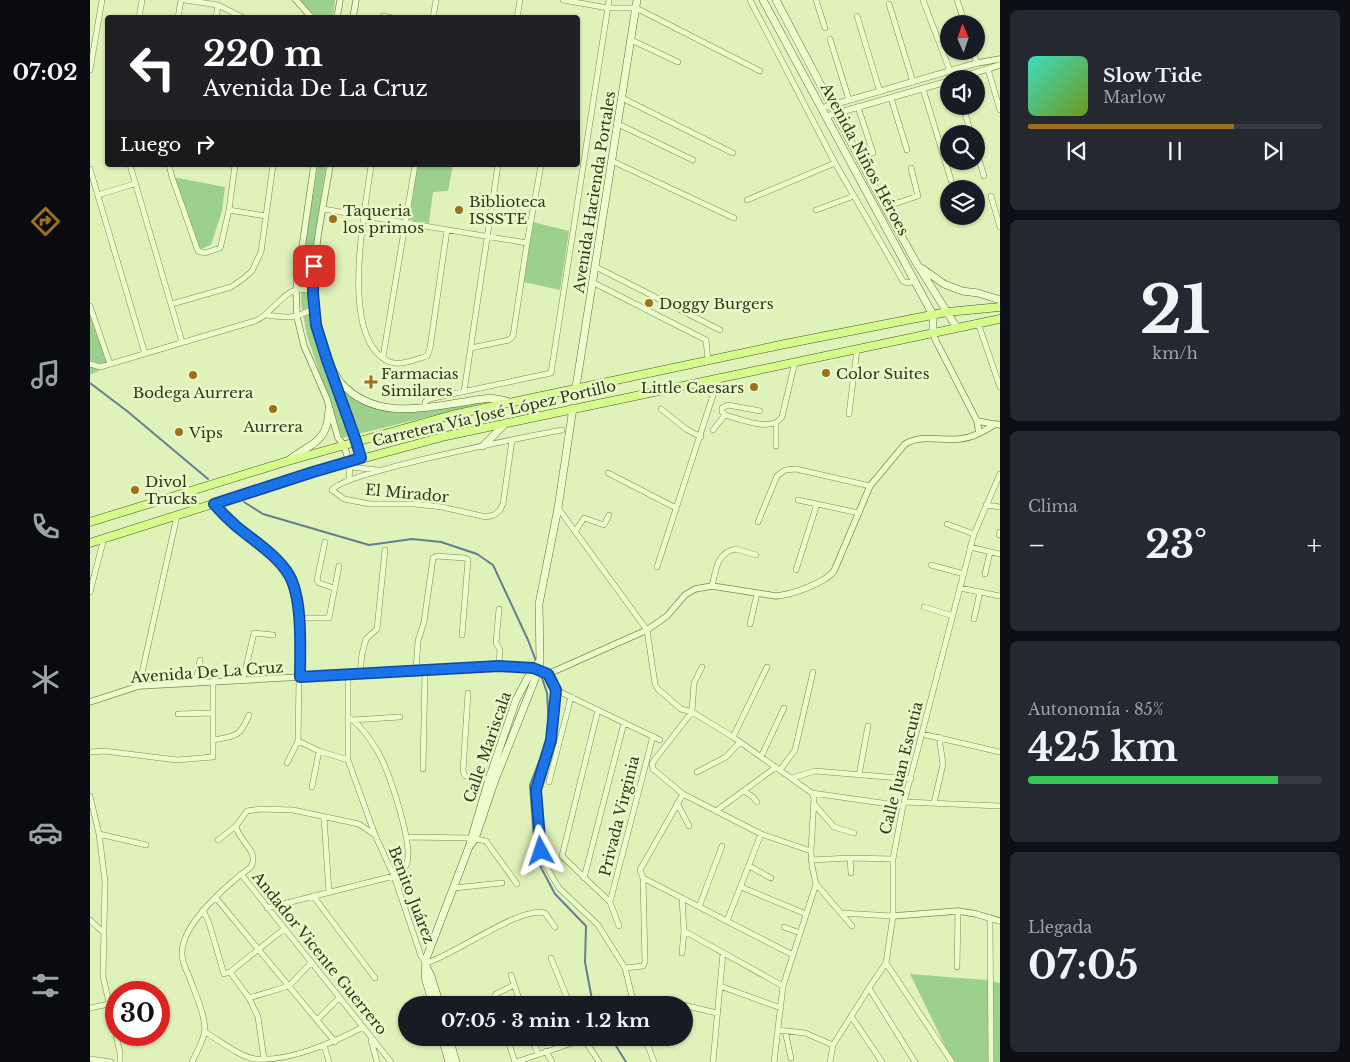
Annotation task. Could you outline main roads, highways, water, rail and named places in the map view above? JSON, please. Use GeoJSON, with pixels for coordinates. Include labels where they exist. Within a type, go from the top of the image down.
{"type":"FeatureCollection","features":[{"type":"Feature","properties":{"kind":"main road","name":"Avenida Hacienda Portales"},"geometry":{"type":"LineString","coordinates":[[576,387],[594,283],[637,0]]}},
{"type":"Feature","properties":{"kind":"main road","name":"Avenida Niños Héroes"},"geometry":{"type":"LineString","coordinates":[[763,0],[933,315],[933,333]]}},
{"type":"Feature","properties":{"kind":"main road","name":"Avenida Niños Héroes"},"geometry":{"type":"LineString","coordinates":[[776,0],[885,208],[957,328]]}},
{"type":"Feature","properties":{"kind":"main road"},"geometry":{"type":"LineString","coordinates":[[917,264],[944,284],[962,291],[978,293],[1000,300]]}},
{"type":"Feature","properties":{"kind":"main road","name":"Carretera Vía José López Portillo"},"geometry":{"type":"LineString","coordinates":[[90,522],[356,441],[509,402],[947,312],[1000,307]]}},
{"type":"Feature","properties":{"kind":"main road","name":"Carretera Vía José López Portillo"},"geometry":{"type":"LineString","coordinates":[[90,543],[350,464],[361,458],[446,436],[1000,319]]}},
{"type":"Feature","properties":{"kind":"main road"},"geometry":{"type":"LineString","coordinates":[[327,360],[340,382],[354,394],[378,406],[399,410],[485,397],[499,398],[509,402]]}},
{"type":"Feature","properties":{"kind":"main road","name":"Calle Mariscala"},"geometry":{"type":"LineString","coordinates":[[473,839],[489,779],[516,700],[540,661],[539,604],[558,508],[572,408]]}},
{"type":"Feature","properties":{"kind":"main road"},"geometry":{"type":"LineString","coordinates":[[288,461],[315,444],[326,428],[329,410]]}},
{"type":"Feature","properties":{"kind":"main road"},"geometry":{"type":"LineString","coordinates":[[483,446],[507,422]]}},
{"type":"Feature","properties":{"kind":"main road","name":"Calle Mariscala"},"geometry":{"type":"LineString","coordinates":[[426,965],[536,668]]}},
{"type":"Feature","properties":{"kind":"main road"},"geometry":{"type":"LineString","coordinates":[[426,965],[425,977],[430,996]]}},
{"type":"Feature","properties":{"kind":"main road"},"geometry":{"type":"LineString","coordinates":[[426,965],[437,996]]}},
{"type":"Feature","properties":{"kind":"main road"},"geometry":{"type":"LineString","coordinates":[[444,1046],[449,1062]]}},
{"type":"Feature","properties":{"kind":"main road"},"geometry":{"type":"LineString","coordinates":[[451,1046],[456,1062]]}},
{"type":"Feature","properties":{"kind":"waterway"},"geometry":{"type":"LineString","coordinates":[[90,383],[127,411],[208,479]]}},
{"type":"Feature","properties":{"kind":"waterway"},"geometry":{"type":"LineString","coordinates":[[244,502],[263,514],[369,545],[412,539],[441,542],[477,554],[493,565],[536,661]]}},
{"type":"Feature","properties":{"kind":"waterway"},"geometry":{"type":"LineString","coordinates":[[541,675],[547,693],[549,727],[547,741],[530,785],[535,852],[537,860],[555,894],[586,926],[585,962],[591,996]]}},
{"type":"Feature","properties":{"kind":"waterway"},"geometry":{"type":"LineString","coordinates":[[616,1046],[626,1062]]}},
{"type":"Feature","properties":{"kind":"place","name":"Biblioteca ISSSTE"},"geometry":{"type":"Point","coordinates":[459,210]}},
{"type":"Feature","properties":{"kind":"place","name":"Taqueria los primos"},"geometry":{"type":"Point","coordinates":[333,219]}},
{"type":"Feature","properties":{"kind":"place","name":"Doggy Burgers"},"geometry":{"type":"Point","coordinates":[649,303]}},
{"type":"Feature","properties":{"kind":"place","name":"Color Suites"},"geometry":{"type":"Point","coordinates":[826,373]}},
{"type":"Feature","properties":{"kind":"place","name":"Bodega Aurrera"},"geometry":{"type":"Point","coordinates":[193,375]}},
{"type":"Feature","properties":{"kind":"place","name":"Farmacias Similares"},"geometry":{"type":"Point","coordinates":[371,382]}},
{"type":"Feature","properties":{"kind":"place","name":"Little Caesars"},"geometry":{"type":"Point","coordinates":[754,387]}},
{"type":"Feature","properties":{"kind":"place","name":"Aurrera"},"geometry":{"type":"Point","coordinates":[273,409]}},
{"type":"Feature","properties":{"kind":"place","name":"Vips"},"geometry":{"type":"Point","coordinates":[179,432]}},
{"type":"Feature","properties":{"kind":"place","name":"Divol Trucks"},"geometry":{"type":"Point","coordinates":[135,490]}}]}
